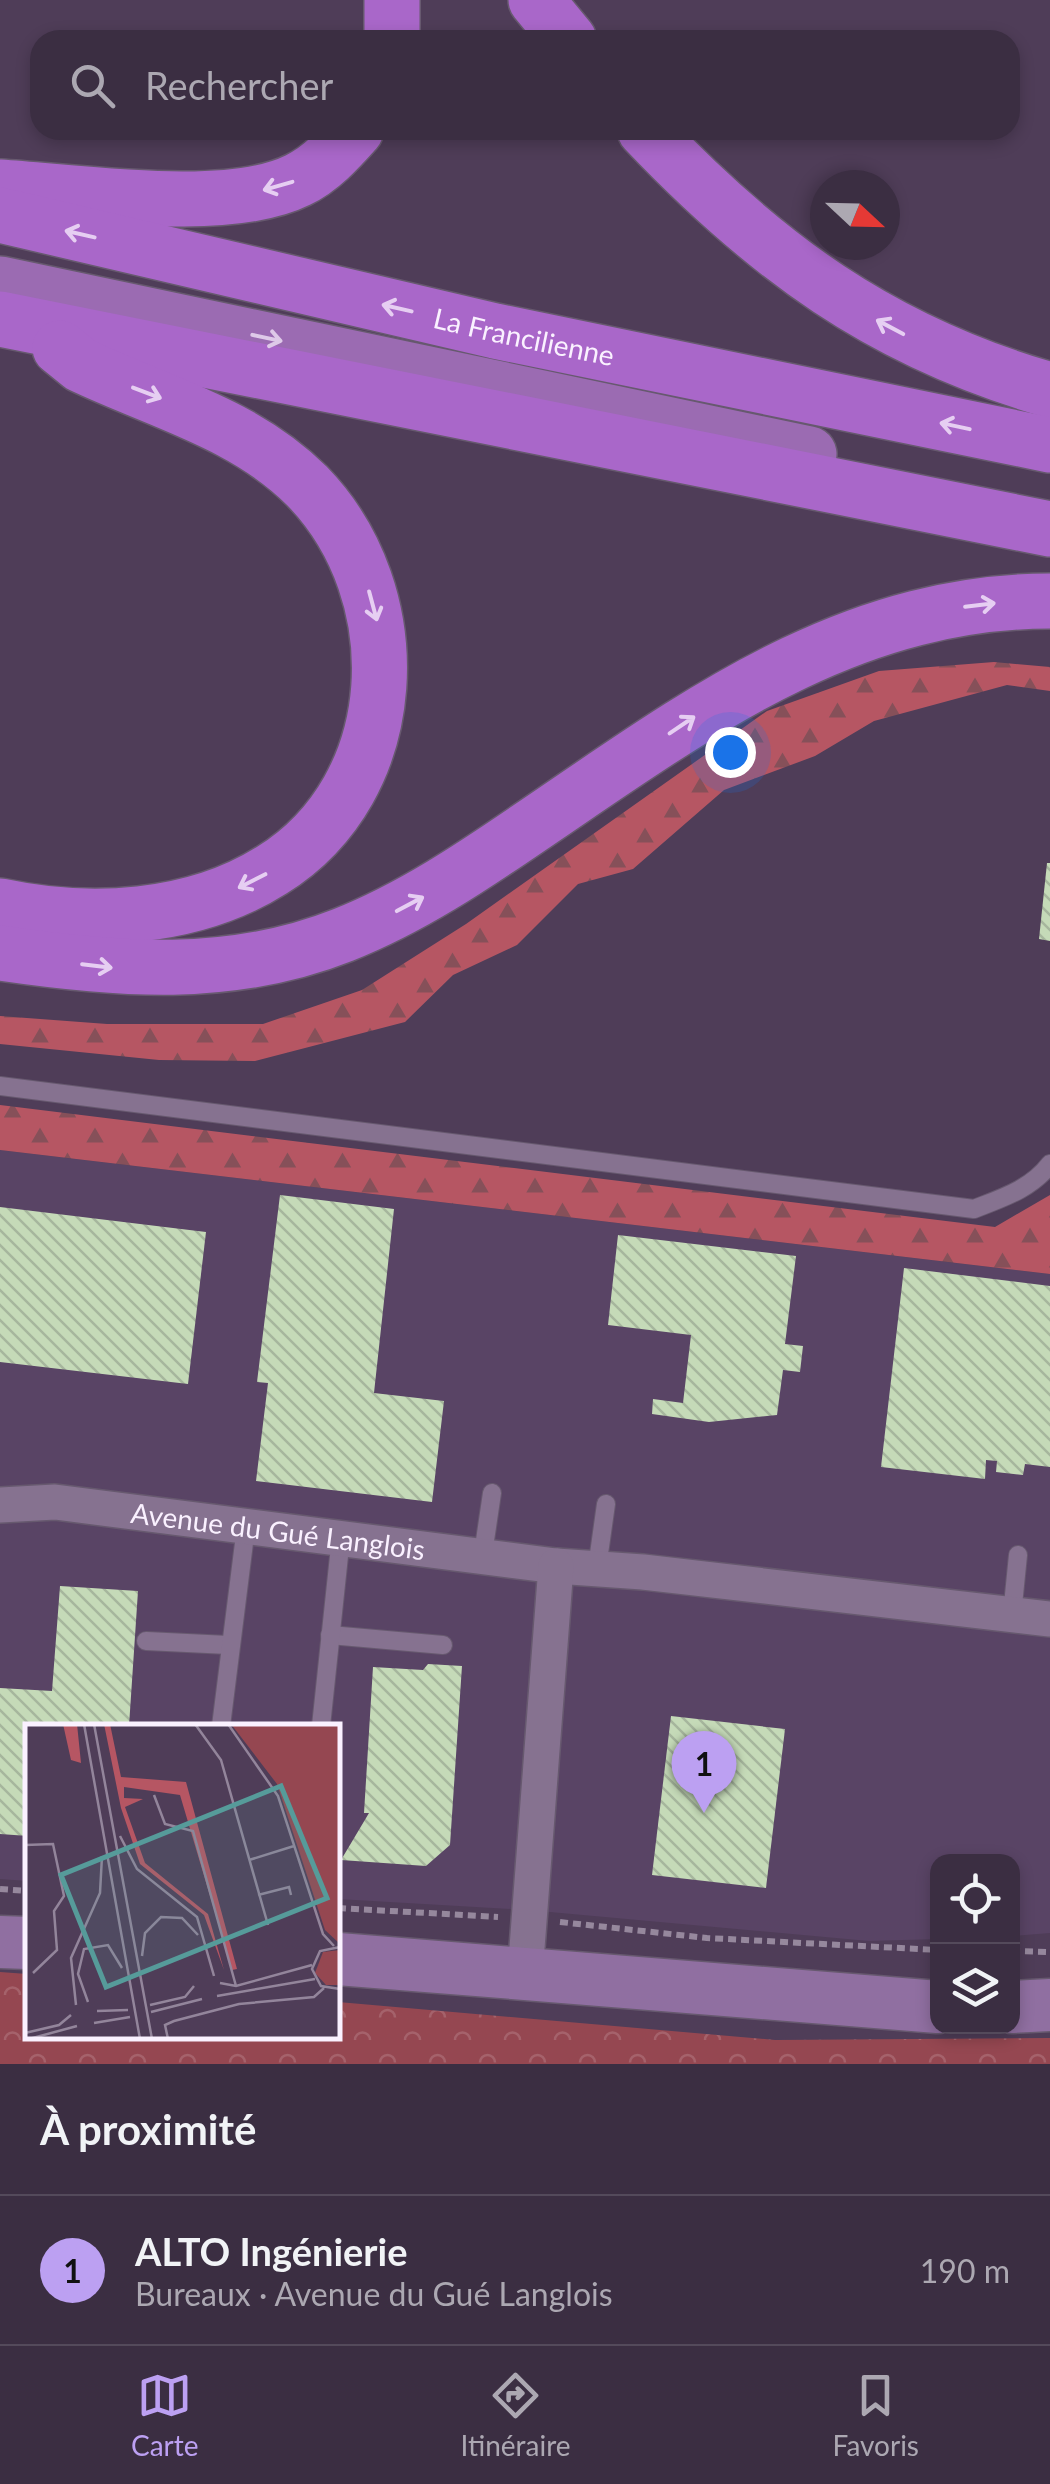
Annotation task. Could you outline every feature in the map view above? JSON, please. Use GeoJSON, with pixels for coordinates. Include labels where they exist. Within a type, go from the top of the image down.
{"type":"FeatureCollection","features":[{"type":"Feature","properties":{"kind":"highway"},"geometry":{"type":"LineString","coordinates":[[392,0],[392,30]]}},
{"type":"Feature","properties":{"kind":"highway"},"geometry":{"type":"LineString","coordinates":[[536,0],[561,30]]}},
{"type":"Feature","properties":{"kind":"highway"},"geometry":{"type":"LineString","coordinates":[[0,188],[237,198],[297,180],[333,156],[347,140]]}},
{"type":"Feature","properties":{"kind":"highway"},"geometry":{"type":"LineString","coordinates":[[655,140],[706,194],[780,258],[857,309],[916,340],[1050,390]]}},
{"type":"Feature","properties":{"kind":"highway","name":"La Francilienne"},"geometry":{"type":"LineString","coordinates":[[0,216],[495,330],[1050,446]]}},
{"type":"Feature","properties":{"kind":"highway"},"geometry":{"type":"LineString","coordinates":[[17,323],[1050,529]]}},
{"type":"Feature","properties":{"kind":"highway"},"geometry":{"type":"LineString","coordinates":[[0,906],[63,914],[148,913],[196,904],[274,870],[314,835],[342,799],[364,758],[382,673],[379,628],[368,583],[352,547],[307,487],[270,454],[234,432],[81,366],[17,323]]}},
{"type":"Feature","properties":{"kind":"highway"},"geometry":{"type":"LineString","coordinates":[[0,952],[110,968],[210,968],[341,936],[405,908],[462,874],[693,717],[767,673],[851,638],[958,607],[1050,601]]}},
{"type":"Feature","properties":{"kind":"main road"},"geometry":{"type":"LineString","coordinates":[[0,284],[853,464],[914,502]]}},
{"type":"Feature","properties":{"kind":"main road"},"geometry":{"type":"LineString","coordinates":[[0,1942],[25,1943]]}},
{"type":"Feature","properties":{"kind":"main road"},"geometry":{"type":"LineString","coordinates":[[340,1959],[930,2007]]}},
{"type":"Feature","properties":{"kind":"main road"},"geometry":{"type":"LineString","coordinates":[[1020,2006],[1050,2004]]}},
{"type":"Feature","properties":{"kind":"street","name":"Avenue du Gué Langlois"},"geometry":{"type":"LineString","coordinates":[[0,1505],[55,1502],[556,1566],[1050,1619]]}},
{"type":"Feature","properties":{"kind":"street"},"geometry":{"type":"LineString","coordinates":[[525,1974],[556,1566]]}},
{"type":"Feature","properties":{"kind":"lane"},"geometry":{"type":"LineString","coordinates":[[0,1086],[974,1209],[1016,1192],[1050,1164]]}},
{"type":"Feature","properties":{"kind":"lane"},"geometry":{"type":"LineString","coordinates":[[483,1554],[492,1493]]}},
{"type":"Feature","properties":{"kind":"lane"},"geometry":{"type":"LineString","coordinates":[[597,1568],[606,1504]]}},
{"type":"Feature","properties":{"kind":"lane"},"geometry":{"type":"LineString","coordinates":[[220,1724],[246,1526]]}},
{"type":"Feature","properties":{"kind":"lane"},"geometry":{"type":"LineString","coordinates":[[322,1724],[341,1537]]}},
{"type":"Feature","properties":{"kind":"lane"},"geometry":{"type":"LineString","coordinates":[[1012,1614],[1018,1556]]}},
{"type":"Feature","properties":{"kind":"lane"},"geometry":{"type":"LineString","coordinates":[[330,1634],[443,1645]]}},
{"type":"Feature","properties":{"kind":"lane"},"geometry":{"type":"LineString","coordinates":[[146,1641],[228,1645]]}},
{"type":"Feature","properties":{"kind":"path"},"geometry":{"type":"LineString","coordinates":[[0,1889],[25,1891]]}},
{"type":"Feature","properties":{"kind":"path"},"geometry":{"type":"LineString","coordinates":[[340,1908],[529,1919],[707,1938],[930,1950]]}},
{"type":"Feature","properties":{"kind":"path"},"geometry":{"type":"LineString","coordinates":[[1020,1952],[1050,1952]]}},
{"type":"Feature","properties":{"kind":"shaded area"},"geometry":{"type":"Polygon","coordinates":[[[0,1150],[1050,1274],[1050,1933],[1020,1935],[1020,1854],[930,1854],[930,1939],[869,1941],[528,1910],[340,1899],[340,1724],[25,1724],[25,1881],[0,1879],[0,1150]]]}},
{"type":"Feature","properties":{"kind":"green space"},"geometry":{"type":"Polygon","coordinates":[[[994,662],[1050,667],[1050,691],[1007,685],[874,721],[815,756],[724,790],[633,869],[578,884],[517,945],[453,975],[405,1022],[255,1061],[159,1060],[0,1044],[0,1016],[107,1024],[263,1024],[362,990],[466,924],[767,711],[879,671],[994,662]]]}},
{"type":"Feature","properties":{"kind":"green space"},"geometry":{"type":"Polygon","coordinates":[[[0,1105],[995,1227],[1050,1195],[1050,1274],[0,1150],[0,1105]]]}},
{"type":"Feature","properties":{"kind":"green space"},"geometry":{"type":"Polygon","coordinates":[[[0,1972],[25,1974],[25,2039],[340,2039],[340,2002],[775,2040],[1050,2038],[1050,2064],[0,2064],[0,1972]]]}},
{"type":"Feature","properties":{"kind":"building"},"geometry":{"type":"Polygon","coordinates":[[[1050,863],[1050,941],[1039,939],[1050,863]]]}},
{"type":"Feature","properties":{"kind":"building"},"geometry":{"type":"Polygon","coordinates":[[[280,1195],[394,1209],[374,1393],[444,1401],[432,1502],[256,1481],[268,1383],[257,1382],[280,1195]]]}},
{"type":"Feature","properties":{"kind":"building"},"geometry":{"type":"Polygon","coordinates":[[[0,1207],[206,1232],[188,1384],[0,1362],[0,1207]]]}},
{"type":"Feature","properties":{"kind":"building"},"geometry":{"type":"Polygon","coordinates":[[[618,1235],[796,1256],[785,1344],[803,1346],[800,1372],[783,1370],[777,1415],[709,1422],[652,1414],[653,1399],[683,1403],[691,1335],[608,1325],[618,1235]]]}},
{"type":"Feature","properties":{"kind":"building"},"geometry":{"type":"Polygon","coordinates":[[[904,1268],[1050,1286],[1050,1467],[1025,1464],[1023,1475],[996,1472],[997,1461],[986,1460],[985,1479],[881,1467],[904,1268]]]}},
{"type":"Feature","properties":{"kind":"building"},"geometry":{"type":"Polygon","coordinates":[[[60,1586],[138,1591],[129,1724],[25,1724],[25,1836],[0,1834],[0,1688],[52,1691],[60,1586]]]}},
{"type":"Feature","properties":{"kind":"building"},"geometry":{"type":"Polygon","coordinates":[[[428,1664],[462,1666],[450,1845],[426,1866],[341,1860],[369,1813],[364,1813],[373,1667],[423,1670],[428,1664]]]}},
{"type":"Feature","properties":{"kind":"building"},"geometry":{"type":"Polygon","coordinates":[[[671,1716],[785,1729],[766,1888],[652,1875],[671,1716]]]}},
{"type":"Feature","properties":{"kind":"place","name":"ALTO Ingénierie"},"geometry":{"type":"Point","coordinates":[704,1813]}}]}
